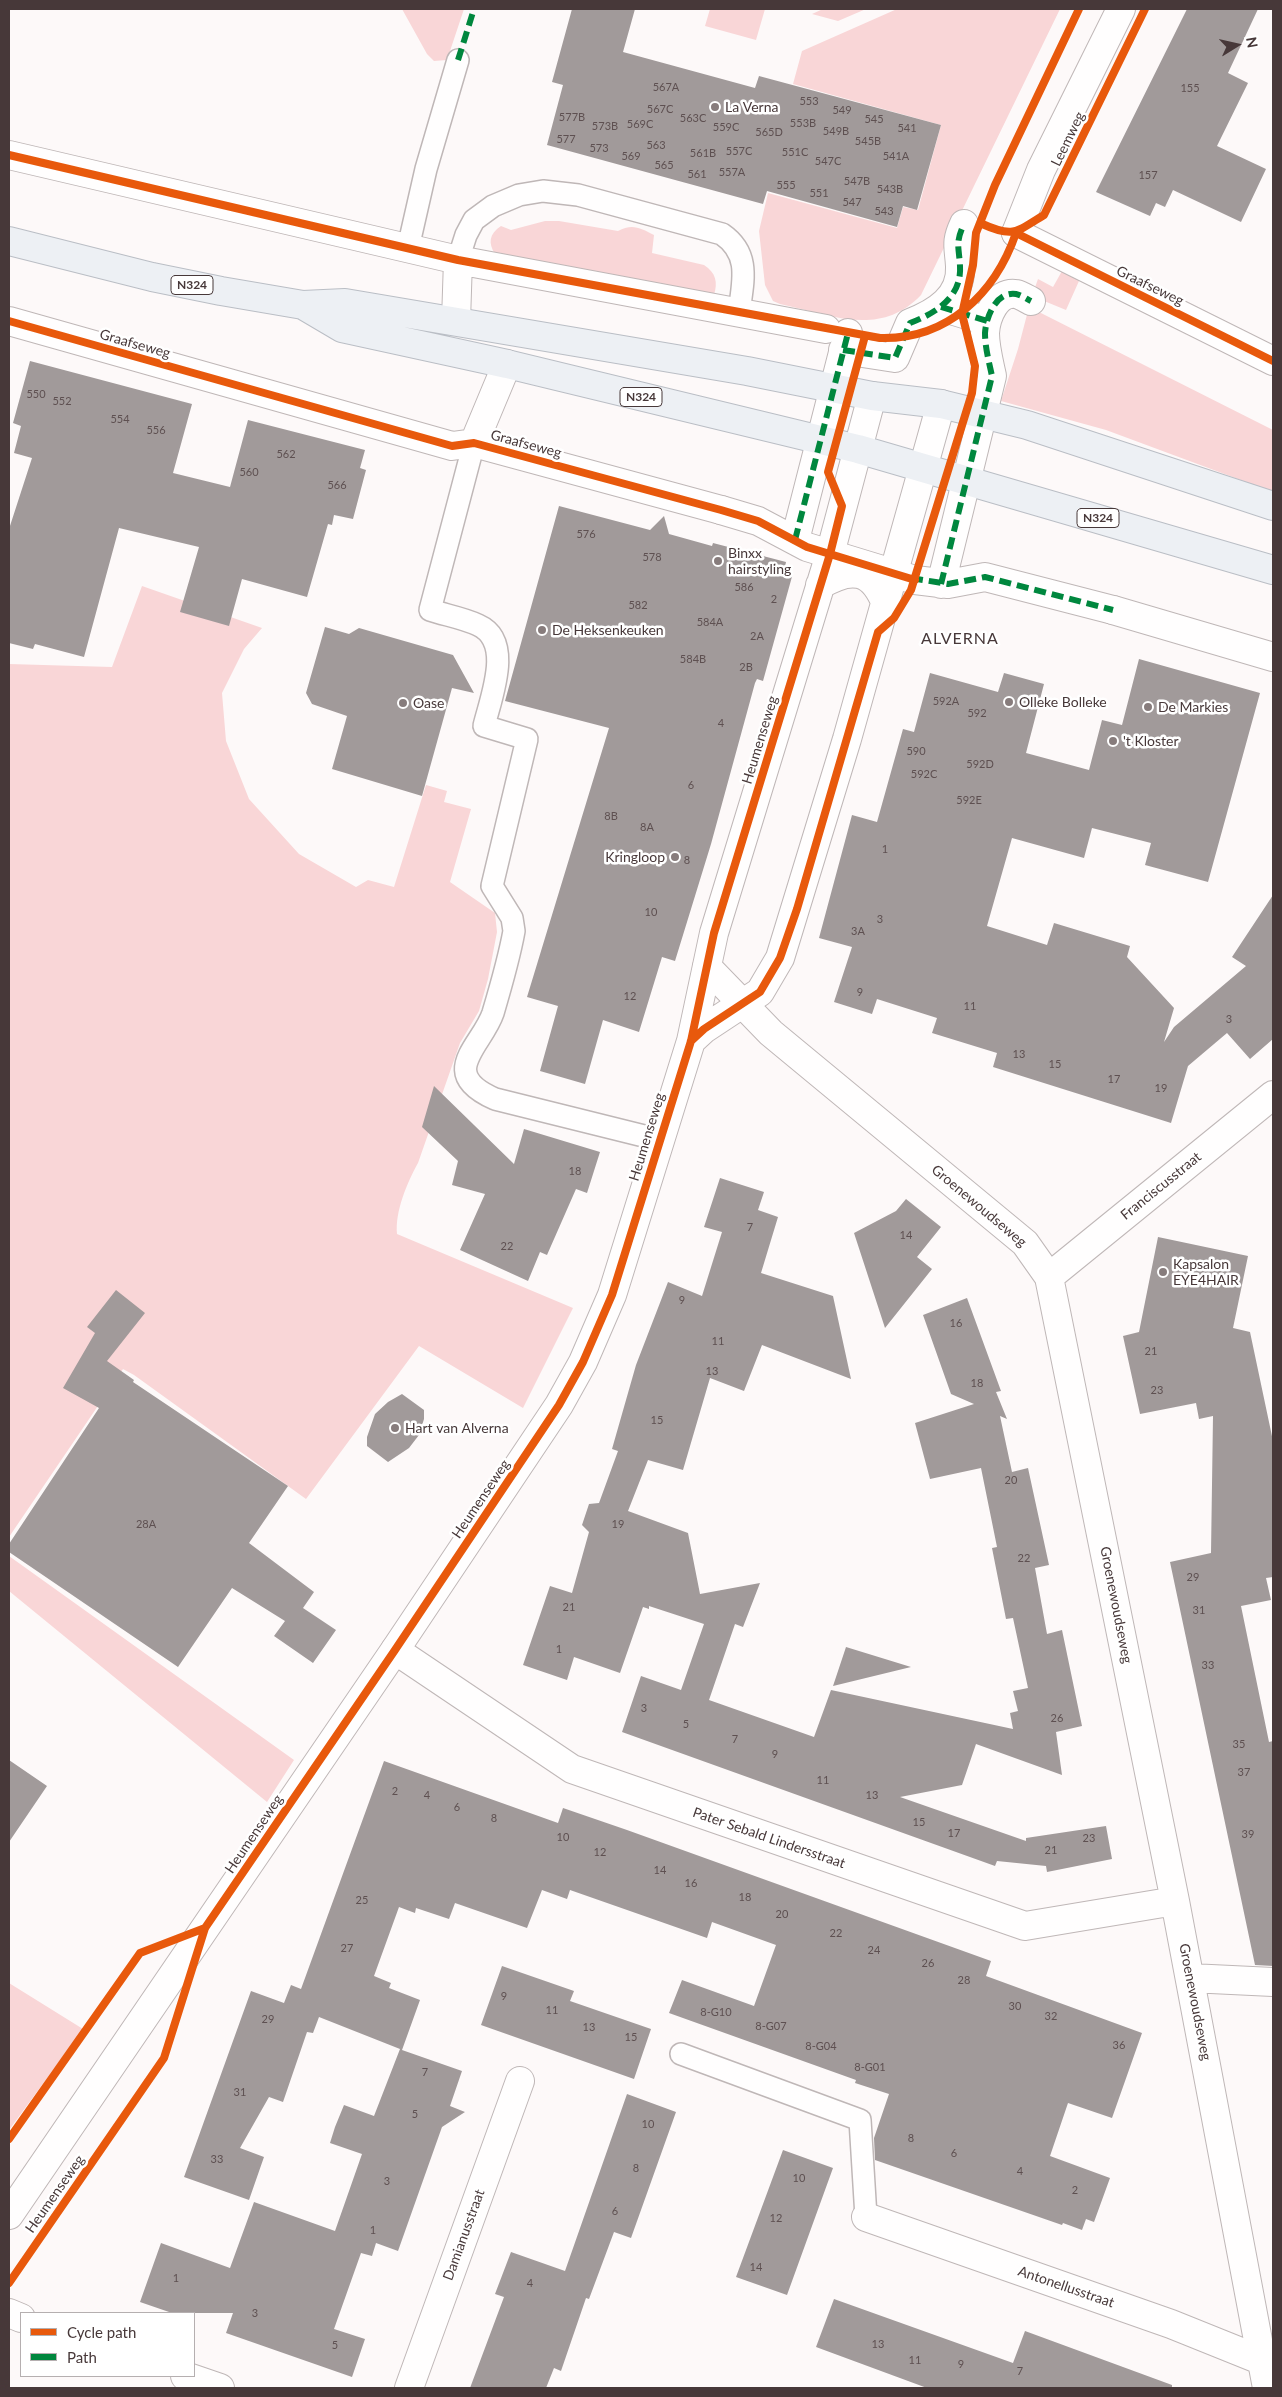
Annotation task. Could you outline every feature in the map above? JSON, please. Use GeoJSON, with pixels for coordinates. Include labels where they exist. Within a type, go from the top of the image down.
{"type":"FeatureCollection","features":[{"type":"Feature","properties":{"kind":"main road","name":"N324"},"geometry":{"type":"LineString","coordinates":[[9,241],[152,277],[303,305],[345,303],[748,371],[872,396],[941,404],[1026,425],[1273,506]]}},
{"type":"Feature","properties":{"kind":"main road","name":"N324"},"geometry":{"type":"LineString","coordinates":[[303,305],[342,328],[507,364],[858,449],[1273,570]]}},
{"type":"Feature","properties":{"kind":"street","name":"Leemweg"},"geometry":{"type":"LineString","coordinates":[[1016,232],[1042,170],[1121,9]]}},
{"type":"Feature","properties":{"kind":"street"},"geometry":{"type":"LineString","coordinates":[[9,155],[458,260],[739,312],[839,337],[895,358],[910,323],[942,307],[956,290],[959,281],[960,260],[957,249],[964,224]]}},
{"type":"Feature","properties":{"kind":"street","name":"Graafseweg"},"geometry":{"type":"LineString","coordinates":[[1016,232],[1273,361]]}},
{"type":"Feature","properties":{"kind":"street"},"geometry":{"type":"LineString","coordinates":[[456,321],[458,260]]}},
{"type":"Feature","properties":{"kind":"street"},"geometry":{"type":"LineString","coordinates":[[940,584],[992,376],[986,349],[987,321],[991,310],[1006,296],[1016,294],[1031,301]]}},
{"type":"Feature","properties":{"kind":"street"},"geometry":{"type":"LineString","coordinates":[[942,307],[987,321]]}},
{"type":"Feature","properties":{"kind":"street","name":"Graafseweg"},"geometry":{"type":"LineString","coordinates":[[9,321],[452,446],[474,443],[720,510],[758,521],[795,540],[830,554],[893,573],[940,584],[985,577],[1113,610],[1273,657]]}},
{"type":"Feature","properties":{"kind":"street"},"geometry":{"type":"LineString","coordinates":[[795,540],[833,388],[839,337]]}},
{"type":"Feature","properties":{"kind":"street","name":"Graafseweg"},"geometry":{"type":"LineString","coordinates":[[474,443],[507,364]]}},
{"type":"Feature","properties":{"kind":"street","name":"Heumenseweg"},"geometry":{"type":"LineString","coordinates":[[9,2215],[395,1650],[558,1405],[583,1362],[612,1295],[691,1040],[714,934],[830,554],[872,396]]}},
{"type":"Feature","properties":{"kind":"street"},"geometry":{"type":"LineString","coordinates":[[691,1040],[715,1021],[743,1005],[760,992],[780,958],[803,890],[886,604],[941,404]]}},
{"type":"Feature","properties":{"kind":"street"},"geometry":{"type":"LineString","coordinates":[[820,584],[837,574],[853,573],[869,578],[879,586],[886,604]]}},
{"type":"Feature","properties":{"kind":"street","name":"Groenewoudseweg"},"geometry":{"type":"LineString","coordinates":[[707,967],[771,1033],[1025,1243],[1049,1277],[1268,2361],[1267,2388]]}},
{"type":"Feature","properties":{"kind":"street","name":"Franciscusstraat"},"geometry":{"type":"LineString","coordinates":[[1049,1277],[1273,1095]]}},
{"type":"Feature","properties":{"kind":"street","name":"Pater Sebald Lindersstraat"},"geometry":{"type":"LineString","coordinates":[[395,1650],[572,1769],[1025,1926],[1175,1902]]}},
{"type":"Feature","properties":{"kind":"street"},"geometry":{"type":"LineString","coordinates":[[1190,1978],[1273,1982]]}},
{"type":"Feature","properties":{"kind":"street","name":"Damianusstraat"},"geometry":{"type":"LineString","coordinates":[[409,2388],[520,2082]]}},
{"type":"Feature","properties":{"kind":"street","name":"Antonellusstraat"},"geometry":{"type":"LineString","coordinates":[[866,2217],[1171,2324],[1268,2361]]}},
{"type":"Feature","properties":{"kind":"street"},"geometry":{"type":"LineString","coordinates":[[187,2377],[220,2388]]}},
{"type":"Feature","properties":{"kind":"lane"},"geometry":{"type":"LineString","coordinates":[[408,248],[426,169],[458,60]]}},
{"type":"Feature","properties":{"kind":"lane"},"geometry":{"type":"LineString","coordinates":[[458,260],[466,235],[474,220],[493,206],[519,195],[543,191],[578,195],[722,234],[734,242],[742,257],[744,275],[739,312]]}},
{"type":"Feature","properties":{"kind":"lane"},"geometry":{"type":"LineString","coordinates":[[474,443],[430,610],[478,625],[490,633],[496,646],[499,660],[484,726],[527,738],[492,886],[512,918],[514,932],[492,1014],[470,1050],[466,1064],[468,1078],[484,1094],[495,1099],[660,1140]]}},
{"type":"Feature","properties":{"kind":"lane"},"geometry":{"type":"LineString","coordinates":[[680,2054],[860,2120],[866,2217]]}},
{"type":"Feature","properties":{"kind":"shaded area"},"geometry":{"type":"Polygon","coordinates":[[[402,9],[464,9],[447,60],[434,61],[427,54],[402,9]]]}},
{"type":"Feature","properties":{"kind":"shaded area"},"geometry":{"type":"Polygon","coordinates":[[[710,9],[765,9],[756,40],[705,26],[710,9]]]}},
{"type":"Feature","properties":{"kind":"shaded area"},"geometry":{"type":"Polygon","coordinates":[[[823,9],[866,9],[838,21],[812,14],[823,9]]]}},
{"type":"Feature","properties":{"kind":"shaded area"},"geometry":{"type":"Polygon","coordinates":[[[897,9],[1060,9],[921,295],[905,308],[889,316],[872,320],[836,317],[780,304],[773,301],[765,285],[759,231],[768,193],[897,228],[903,207],[918,210],[941,125],[793,84],[802,51],[897,9]]]}},
{"type":"Feature","properties":{"kind":"shaded area"},"geometry":{"type":"Polygon","coordinates":[[[545,221],[559,221],[618,231],[628,227],[645,230],[654,235],[652,253],[704,265],[708,268],[715,278],[714,295],[495,254],[491,246],[491,239],[494,232],[501,226],[511,230],[545,221]]]}},
{"type":"Feature","properties":{"kind":"shaded area"},"geometry":{"type":"Polygon","coordinates":[[[1062,271],[1079,281],[1066,310],[1032,296],[1038,279],[1053,287],[1062,271]]]}},
{"type":"Feature","properties":{"kind":"shaded area"},"geometry":{"type":"Polygon","coordinates":[[[1029,307],[1273,430],[1273,492],[1106,430],[1001,401],[1029,307]]]}},
{"type":"Feature","properties":{"kind":"shaded area"},"geometry":{"type":"Polygon","coordinates":[[[142,586],[262,628],[244,649],[222,693],[226,741],[249,799],[299,854],[356,887],[368,880],[394,887],[426,785],[447,791],[444,802],[471,809],[450,882],[495,913],[497,932],[488,979],[479,1011],[460,1043],[418,1163],[406,1188],[398,1216],[397,1234],[573,1308],[523,1408],[419,1346],[306,1499],[123,1369],[9,1537],[9,664],[112,667],[142,586]]]}},
{"type":"Feature","properties":{"kind":"shaded area"},"geometry":{"type":"Polygon","coordinates":[[[9,1556],[294,1760],[267,1802],[9,1591],[9,1556]]]}},
{"type":"Feature","properties":{"kind":"shaded area"},"geometry":{"type":"Polygon","coordinates":[[[9,1983],[83,2029],[9,2130],[9,1983]]]}},
{"type":"Feature","properties":{"kind":"building","name":"La Verna"},"geometry":{"type":"Polygon","coordinates":[[[572,9],[635,9],[623,52],[755,88],[759,76],[941,125],[917,210],[903,206],[897,227],[767,191],[763,204],[547,145],[563,85],[552,82],[572,9]]]}},
{"type":"Feature","properties":{"kind":"building"},"geometry":{"type":"Polygon","coordinates":[[[1187,9],[1258,9],[1228,73],[1248,83],[1217,146],[1266,169],[1241,222],[1173,190],[1165,207],[1156,203],[1150,216],[1096,192],[1187,9]]]}},
{"type":"Feature","properties":{"kind":"building"},"geometry":{"type":"Polygon","coordinates":[[[30,361],[192,404],[173,473],[230,487],[248,420],[365,450],[360,468],[366,470],[353,519],[334,515],[332,525],[328,524],[307,597],[242,579],[229,626],[180,612],[199,547],[119,528],[84,657],[35,644],[33,649],[9,643],[9,529],[32,458],[14,453],[21,426],[13,423],[30,361]]]}},
{"type":"Feature","properties":{"kind":"building"},"geometry":{"type":"Polygon","coordinates":[[[559,506],[650,530],[664,516],[669,534],[712,546],[713,543],[786,562],[785,567],[789,568],[788,572],[793,573],[763,681],[757,679],[755,683],[711,844],[675,961],[662,957],[639,1032],[603,1020],[585,1084],[540,1071],[558,1006],[527,997],[609,728],[505,701],[559,506]]]}},
{"type":"Feature","properties":{"kind":"building"},"geometry":{"type":"Polygon","coordinates":[[[325,627],[349,634],[359,628],[453,655],[474,693],[452,688],[422,796],[332,769],[347,716],[312,704],[306,693],[325,627]]]}},
{"type":"Feature","properties":{"kind":"building"},"geometry":{"type":"Polygon","coordinates":[[[1139,659],[1260,693],[1208,882],[1145,865],[1151,843],[1092,828],[1084,858],[1012,838],[987,926],[1047,945],[1054,923],[1130,946],[1127,957],[1174,1008],[1164,1042],[1174,1027],[1246,966],[1232,957],[1273,895],[1273,1039],[1250,1059],[1227,1033],[1188,1066],[1171,1123],[993,1067],[997,1053],[932,1033],[937,1018],[877,999],[872,1014],[834,1002],[852,947],[819,938],[852,815],[877,822],[903,729],[914,732],[930,673],[998,692],[1004,673],[1044,684],[1026,753],[1089,770],[1102,720],[1122,725],[1139,659]]]}},
{"type":"Feature","properties":{"kind":"building"},"geometry":{"type":"Polygon","coordinates":[[[434,1086],[514,1164],[524,1129],[600,1152],[587,1193],[576,1189],[547,1255],[540,1252],[528,1281],[460,1250],[485,1194],[452,1185],[458,1161],[422,1127],[434,1086]]]}},
{"type":"Feature","properties":{"kind":"building"},"geometry":{"type":"Polygon","coordinates":[[[720,1178],[764,1192],[758,1210],[778,1217],[761,1273],[833,1296],[851,1379],[762,1345],[744,1391],[710,1378],[683,1470],[648,1460],[628,1511],[688,1533],[700,1594],[760,1583],[743,1627],[735,1624],[709,1700],[814,1737],[831,1690],[1013,1729],[1010,1713],[1018,1711],[1013,1691],[1028,1688],[1013,1618],[1006,1619],[992,1548],[997,1547],[981,1468],[930,1479],[915,1423],[974,1404],[951,1394],[923,1315],[967,1298],[1001,1391],[996,1392],[1007,1419],[1000,1416],[1012,1472],[1028,1468],[1049,1565],[1035,1568],[1047,1634],[1062,1630],[1082,1726],[1056,1732],[1062,1775],[976,1744],[962,1785],[900,1797],[1026,1841],[1026,1838],[1106,1826],[1112,1859],[1047,1872],[1046,1866],[997,1861],[995,1866],[622,1732],[641,1676],[681,1690],[704,1624],[649,1606],[649,1609],[643,1607],[620,1673],[574,1657],[567,1680],[523,1665],[550,1586],[572,1593],[589,1532],[582,1525],[589,1504],[599,1503],[618,1451],[612,1449],[636,1365],[668,1282],[702,1296],[722,1232],[704,1227],[720,1178]]]}},
{"type":"Feature","properties":{"kind":"building"},"geometry":{"type":"Polygon","coordinates":[[[906,1199],[941,1227],[917,1257],[932,1269],[885,1328],[854,1233],[896,1211],[906,1199]]]}},
{"type":"Feature","properties":{"kind":"building"},"geometry":{"type":"Polygon","coordinates":[[[1158,1237],[1248,1256],[1233,1328],[1250,1332],[1273,1441],[1273,1577],[1266,1578],[1271,1600],[1241,1606],[1269,1742],[1273,1741],[1273,1966],[1255,1965],[1170,1562],[1211,1553],[1213,1416],[1199,1419],[1196,1403],[1140,1414],[1123,1336],[1139,1332],[1158,1237]]]}},
{"type":"Feature","properties":{"kind":"building"},"geometry":{"type":"Polygon","coordinates":[[[116,1290],[145,1313],[107,1361],[134,1380],[133,1382],[288,1486],[249,1543],[314,1592],[303,1608],[336,1630],[313,1663],[274,1636],[285,1621],[232,1588],[178,1667],[9,1552],[9,1544],[99,1408],[63,1388],[95,1333],[87,1327],[116,1290]]]}},
{"type":"Feature","properties":{"kind":"building","name":"Hart van Alverna"},"geometry":{"type":"Polygon","coordinates":[[[402,1394],[424,1410],[424,1419],[419,1435],[409,1448],[388,1462],[367,1446],[367,1437],[375,1414],[388,1402],[402,1394]]]}},
{"type":"Feature","properties":{"kind":"building"},"geometry":{"type":"Polygon","coordinates":[[[846,1647],[911,1667],[833,1686],[846,1647]]]}},
{"type":"Feature","properties":{"kind":"building"},"geometry":{"type":"Polygon","coordinates":[[[9,1760],[47,1786],[9,1842],[9,1760]]]}},
{"type":"Feature","properties":{"kind":"building"},"geometry":{"type":"Polygon","coordinates":[[[384,1761],[558,1823],[563,1808],[627,1830],[991,1961],[986,1976],[1142,2033],[1112,2118],[1068,2103],[1050,2156],[1110,2178],[1094,2222],[1086,2219],[1082,2230],[1063,2223],[1062,2225],[875,2160],[874,2138],[889,2094],[855,2083],[856,2080],[669,2013],[682,1980],[754,2006],[776,1945],[712,1922],[707,1938],[570,1890],[567,1899],[542,1890],[527,1928],[455,1903],[449,1919],[416,1908],[415,1913],[399,1907],[374,1976],[391,1983],[389,1988],[420,2000],[402,2050],[462,2071],[450,2106],[465,2112],[442,2127],[398,2251],[376,2243],[372,2256],[361,2253],[334,2329],[365,2339],[352,2377],[226,2333],[233,2313],[169,2312],[140,2302],[161,2243],[230,2268],[254,2202],[335,2231],[362,2154],[330,2143],[335,2127],[344,2105],[374,2116],[400,2049],[319,2017],[313,2033],[307,2032],[283,2102],[269,2097],[240,2148],[264,2157],[249,2200],[184,2177],[251,1991],[284,2003],[291,1985],[301,1989],[384,1761]]]}},
{"type":"Feature","properties":{"kind":"building"},"geometry":{"type":"Polygon","coordinates":[[[502,1966],[574,1991],[570,2001],[651,2029],[634,2079],[481,2025],[502,1966]]]}},
{"type":"Feature","properties":{"kind":"building"},"geometry":{"type":"Polygon","coordinates":[[[627,2094],[676,2112],[631,2238],[614,2232],[589,2299],[586,2298],[561,2371],[554,2368],[546,2388],[470,2388],[504,2297],[495,2294],[511,2252],[565,2271],[627,2094]]]}},
{"type":"Feature","properties":{"kind":"building"},"geometry":{"type":"Polygon","coordinates":[[[783,2150],[833,2168],[787,2295],[736,2277],[783,2150]]]}},
{"type":"Feature","properties":{"kind":"building"},"geometry":{"type":"Polygon","coordinates":[[[834,2299],[1013,2363],[1025,2331],[1172,2385],[1172,2388],[927,2388],[816,2347],[834,2299]]]}},
{"type":"Feature","properties":{"kind":"marked path"},"geometry":{"type":"LineString","coordinates":[[458,60],[474,9]]}},
{"type":"Feature","properties":{"kind":"marked path"},"geometry":{"type":"LineString","coordinates":[[843,350],[895,358],[910,323],[938,309],[957,287],[960,266],[958,249],[961,230],[964,224]]}},
{"type":"Feature","properties":{"kind":"marked path"},"geometry":{"type":"LineString","coordinates":[[941,584],[992,376],[985,338],[987,320],[993,306],[1009,294],[1016,294],[1031,301]]}},
{"type":"Feature","properties":{"kind":"marked path"},"geometry":{"type":"LineString","coordinates":[[941,307],[987,321]]}},
{"type":"Feature","properties":{"kind":"marked path"},"geometry":{"type":"LineString","coordinates":[[795,540],[848,333]]}},
{"type":"Feature","properties":{"kind":"marked path"},"geometry":{"type":"LineString","coordinates":[[911,578],[948,584],[985,577],[1113,610]]}},
{"type":"Feature","properties":{"kind":"cycle path"},"geometry":{"type":"LineString","coordinates":[[691,1041],[704,1029],[760,992],[780,958],[797,909],[878,632],[894,618],[911,590],[972,393],[975,366],[962,314],[973,265],[976,233],[995,185],[1079,9]]}},
{"type":"Feature","properties":{"kind":"cycle path"},"geometry":{"type":"LineString","coordinates":[[980,223],[1007,232],[1020,229],[1044,215],[1145,9]]}},
{"type":"Feature","properties":{"kind":"cycle path"},"geometry":{"type":"LineString","coordinates":[[9,155],[458,260],[880,338],[904,337],[927,331],[947,322],[965,309],[981,294],[995,275],[1007,255],[1016,233]]}},
{"type":"Feature","properties":{"kind":"cycle path"},"geometry":{"type":"LineString","coordinates":[[1016,233],[1273,361]]}},
{"type":"Feature","properties":{"kind":"cycle path"},"geometry":{"type":"LineString","coordinates":[[9,321],[452,446],[474,443],[721,510],[758,521],[807,547],[915,580]]}},
{"type":"Feature","properties":{"kind":"cycle path"},"geometry":{"type":"LineString","coordinates":[[9,2283],[164,2058],[205,1928],[395,1650],[559,1405],[583,1362],[612,1295],[691,1041],[714,933],[830,554],[842,506],[828,472],[865,336]]}},
{"type":"Feature","properties":{"kind":"cycle path"},"geometry":{"type":"LineString","coordinates":[[9,2139],[140,1953],[205,1928]]}},
{"type":"Feature","properties":{"kind":"place","name":"La Verna"},"geometry":{"type":"Point","coordinates":[715,107]}},
{"type":"Feature","properties":{"kind":"place","name":"Binxx hairstyling"},"geometry":{"type":"Point","coordinates":[718,561]}},
{"type":"Feature","properties":{"kind":"place","name":"De Heksenkeuken"},"geometry":{"type":"Point","coordinates":[542,630]}},
{"type":"Feature","properties":{"kind":"place","name":"Olleke Bolleke"},"geometry":{"type":"Point","coordinates":[1009,702]}},
{"type":"Feature","properties":{"kind":"place","name":"Oase"},"geometry":{"type":"Point","coordinates":[403,703]}},
{"type":"Feature","properties":{"kind":"place","name":"De Markies"},"geometry":{"type":"Point","coordinates":[1148,707]}},
{"type":"Feature","properties":{"kind":"place","name":"'t Kloster"},"geometry":{"type":"Point","coordinates":[1113,741]}},
{"type":"Feature","properties":{"kind":"place","name":"Kringloop"},"geometry":{"type":"Point","coordinates":[675,857]}},
{"type":"Feature","properties":{"kind":"place","name":"Kapsalon EYE4HAIR"},"geometry":{"type":"Point","coordinates":[1163,1272]}},
{"type":"Feature","properties":{"kind":"place","name":"Hart van Alverna"},"geometry":{"type":"Point","coordinates":[395,1428]}},
{"type":"Feature","properties":{"kind":"district","name":"ALVERNA"},"geometry":{"type":"Point","coordinates":[960,639]}}]}
